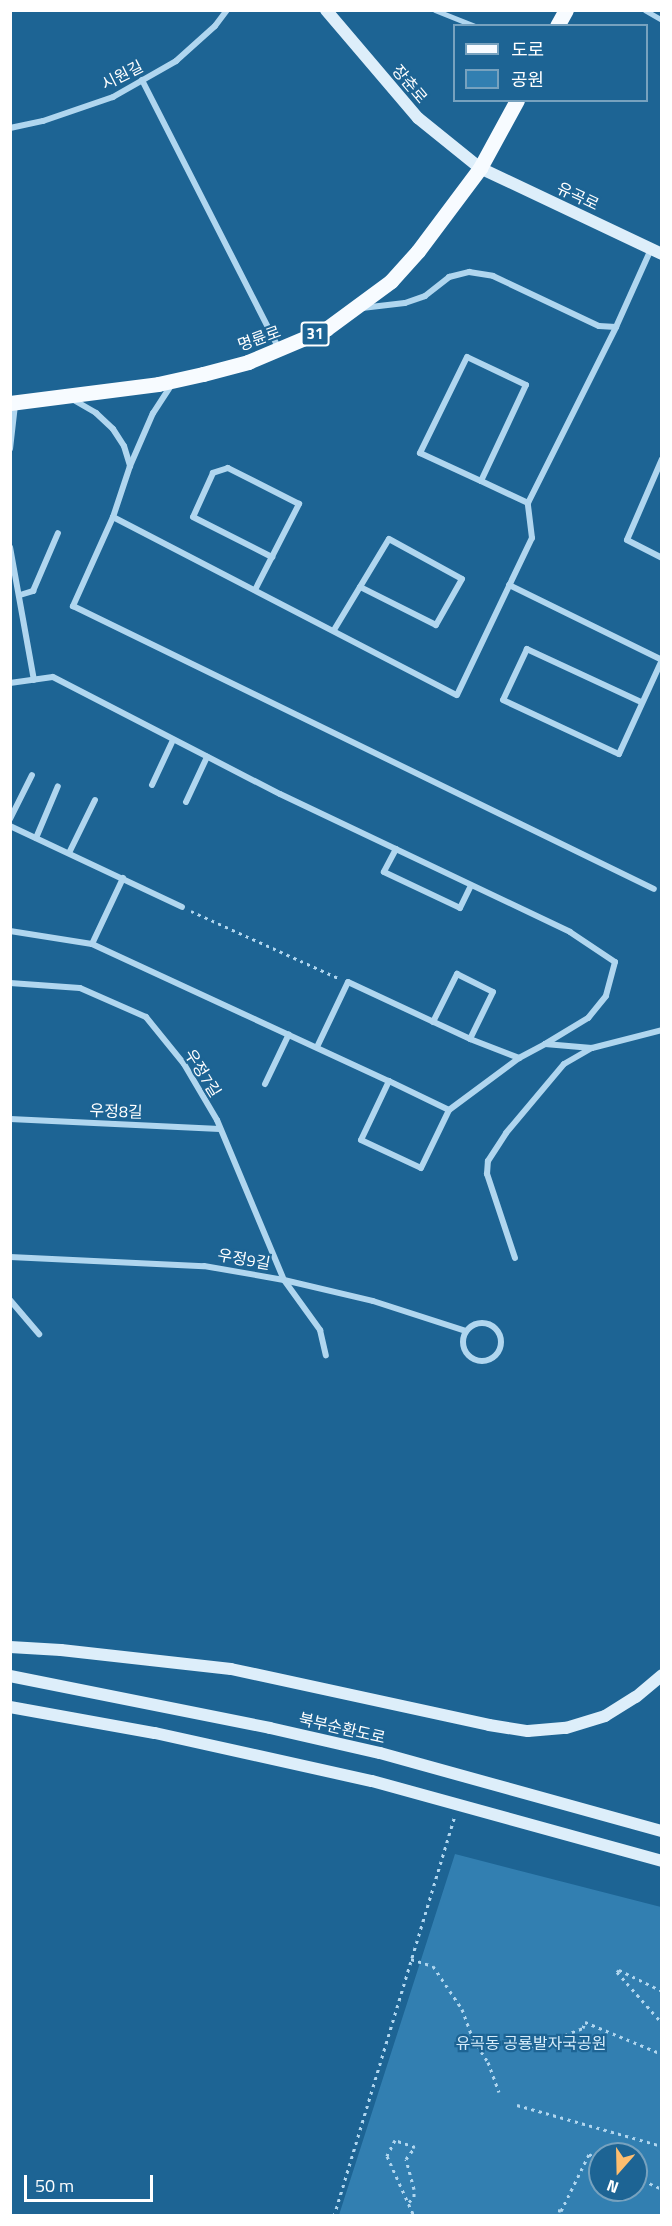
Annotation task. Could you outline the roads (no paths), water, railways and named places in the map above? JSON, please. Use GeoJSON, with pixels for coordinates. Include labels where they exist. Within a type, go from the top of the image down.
{"type":"FeatureCollection","features":[{"type":"Feature","properties":{"kind":"main road","name":"장춘로"},"geometry":{"type":"LineString","coordinates":[[326,10],[418,118],[480,168]]}},
{"type":"Feature","properties":{"kind":"main road"},"geometry":{"type":"LineString","coordinates":[[558,24],[566,10]]}},
{"type":"Feature","properties":{"kind":"main road","name":"명륜로"},"geometry":{"type":"LineString","coordinates":[[13,402],[174,381],[248,362],[326,328],[391,281],[418,251],[480,168],[515,102]]}},
{"type":"Feature","properties":{"kind":"main road","name":"유곡로"},"geometry":{"type":"LineString","coordinates":[[480,168],[656,252]]}},
{"type":"Feature","properties":{"kind":"main road"},"geometry":{"type":"LineString","coordinates":[[10,1647],[61,1650],[231,1669],[489,1725],[528,1731],[566,1728],[605,1716],[636,1696],[662,1675]]}},
{"type":"Feature","properties":{"kind":"main road","name":"북부순환도로"},"geometry":{"type":"LineString","coordinates":[[10,1676],[270,1728],[380,1754],[662,1831]]}},
{"type":"Feature","properties":{"kind":"main road"},"geometry":{"type":"LineString","coordinates":[[10,1707],[265,1756],[458,1804],[662,1862]]}},
{"type":"Feature","properties":{"kind":"street","name":"시원길"},"geometry":{"type":"LineString","coordinates":[[10,128],[43,121],[113,97],[176,62],[215,26],[227,10]]}},
{"type":"Feature","properties":{"kind":"street"},"geometry":{"type":"LineString","coordinates":[[142,80],[279,349]]}},
{"type":"Feature","properties":{"kind":"street"},"geometry":{"type":"LineString","coordinates":[[113,517],[457,695],[532,538],[528,502],[656,252]]}},
{"type":"Feature","properties":{"kind":"street"},"geometry":{"type":"LineString","coordinates":[[355,309],[405,303],[425,296],[449,277],[469,272],[493,276],[599,326],[616,327]]}},
{"type":"Feature","properties":{"kind":"street"},"geometry":{"type":"LineString","coordinates":[[481,481],[526,385],[467,357],[420,453],[481,481],[528,502]]}},
{"type":"Feature","properties":{"kind":"street"},"geometry":{"type":"LineString","coordinates":[[174,381],[153,413],[130,466],[113,517],[73,606],[654,889]]}},
{"type":"Feature","properties":{"kind":"street"},"geometry":{"type":"LineString","coordinates":[[67,395],[96,413],[113,429],[124,446],[130,466]]}},
{"type":"Feature","properties":{"kind":"street"},"geometry":{"type":"LineString","coordinates":[[10,449],[13,402]]}},
{"type":"Feature","properties":{"kind":"street"},"geometry":{"type":"LineString","coordinates":[[662,459],[627,540],[662,558]]}},
{"type":"Feature","properties":{"kind":"street"},"geometry":{"type":"LineString","coordinates":[[255,590],[272,557],[299,504],[228,468],[213,473],[193,517],[272,557]]}},
{"type":"Feature","properties":{"kind":"street"},"geometry":{"type":"LineString","coordinates":[[20,595],[33,591],[58,533]]}},
{"type":"Feature","properties":{"kind":"street"},"geometry":{"type":"LineString","coordinates":[[334,630],[388,539],[462,579],[436,625],[360,587]]}},
{"type":"Feature","properties":{"kind":"street"},"geometry":{"type":"LineString","coordinates":[[10,547],[34,680]]}},
{"type":"Feature","properties":{"kind":"street"},"geometry":{"type":"LineString","coordinates":[[509,585],[662,660],[619,754],[503,700],[527,650],[641,702]]}},
{"type":"Feature","properties":{"kind":"street"},"geometry":{"type":"LineString","coordinates":[[10,683],[53,677],[207,757],[570,932],[615,962],[606,996],[588,1018],[519,1058],[449,1110],[422,1168],[361,1140],[389,1081]]}},
{"type":"Feature","properties":{"kind":"street"},"geometry":{"type":"LineString","coordinates":[[152,785],[173,740]]}},
{"type":"Feature","properties":{"kind":"street"},"geometry":{"type":"LineString","coordinates":[[186,802],[207,757]]}},
{"type":"Feature","properties":{"kind":"street"},"geometry":{"type":"LineString","coordinates":[[10,819],[32,775]]}},
{"type":"Feature","properties":{"kind":"street"},"geometry":{"type":"LineString","coordinates":[[36,838],[58,786]]}},
{"type":"Feature","properties":{"kind":"street"},"geometry":{"type":"LineString","coordinates":[[69,853],[95,800]]}},
{"type":"Feature","properties":{"kind":"street"},"geometry":{"type":"LineString","coordinates":[[10,826],[182,907]]}},
{"type":"Feature","properties":{"kind":"street"},"geometry":{"type":"LineString","coordinates":[[396,849],[384,872],[460,908],[471,885]]}},
{"type":"Feature","properties":{"kind":"street"},"geometry":{"type":"LineString","coordinates":[[92,944],[123,878]]}},
{"type":"Feature","properties":{"kind":"street"},"geometry":{"type":"LineString","coordinates":[[10,932],[92,944],[290,1034],[449,1110]]}},
{"type":"Feature","properties":{"kind":"street"},"geometry":{"type":"LineString","coordinates":[[433,1022],[457,974],[493,992],[470,1040]]}},
{"type":"Feature","properties":{"kind":"street","name":"우정7길"},"geometry":{"type":"LineString","coordinates":[[10,982],[80,988],[146,1017],[184,1064],[220,1129],[284,1280],[320,1330],[326,1355]]}},
{"type":"Feature","properties":{"kind":"street"},"geometry":{"type":"LineString","coordinates":[[317,1047],[348,982],[470,1040],[519,1058]]}},
{"type":"Feature","properties":{"kind":"street"},"geometry":{"type":"LineString","coordinates":[[515,1258],[487,1174],[488,1161],[506,1133],[564,1064],[592,1048],[662,1030]]}},
{"type":"Feature","properties":{"kind":"street"},"geometry":{"type":"LineString","coordinates":[[265,1084],[290,1034]]}},
{"type":"Feature","properties":{"kind":"street"},"geometry":{"type":"LineString","coordinates":[[545,1044],[592,1048]]}},
{"type":"Feature","properties":{"kind":"street","name":"우정8길"},"geometry":{"type":"LineString","coordinates":[[10,1119],[220,1129]]}},
{"type":"Feature","properties":{"kind":"street","name":"우정9길"},"geometry":{"type":"LineString","coordinates":[[10,1257],[204,1266],[284,1280],[373,1301],[466,1331]]}},
{"type":"Feature","properties":{"kind":"street"},"geometry":{"type":"LineString","coordinates":[[10,1300],[39,1334]]}},
{"type":"Feature","properties":{"kind":"street"},"geometry":{"type":"LineString","coordinates":[[476,1324],[489,1324],[499,1333],[501,1339],[499,1352],[483,1362],[471,1359],[462,1343],[466,1331],[476,1324]]}},
{"type":"Feature","properties":{"kind":"lane"},"geometry":{"type":"LineString","coordinates":[[435,10],[470,24]]}},
{"type":"Feature","properties":{"kind":"lane"},"geometry":{"type":"LineString","coordinates":[[645,10],[662,20]]}},
{"type":"Feature","properties":{"kind":"park label","name":"유곡동 공룡발자국공원"},"geometry":{"type":"Point","coordinates":[531,2043]}}]}
